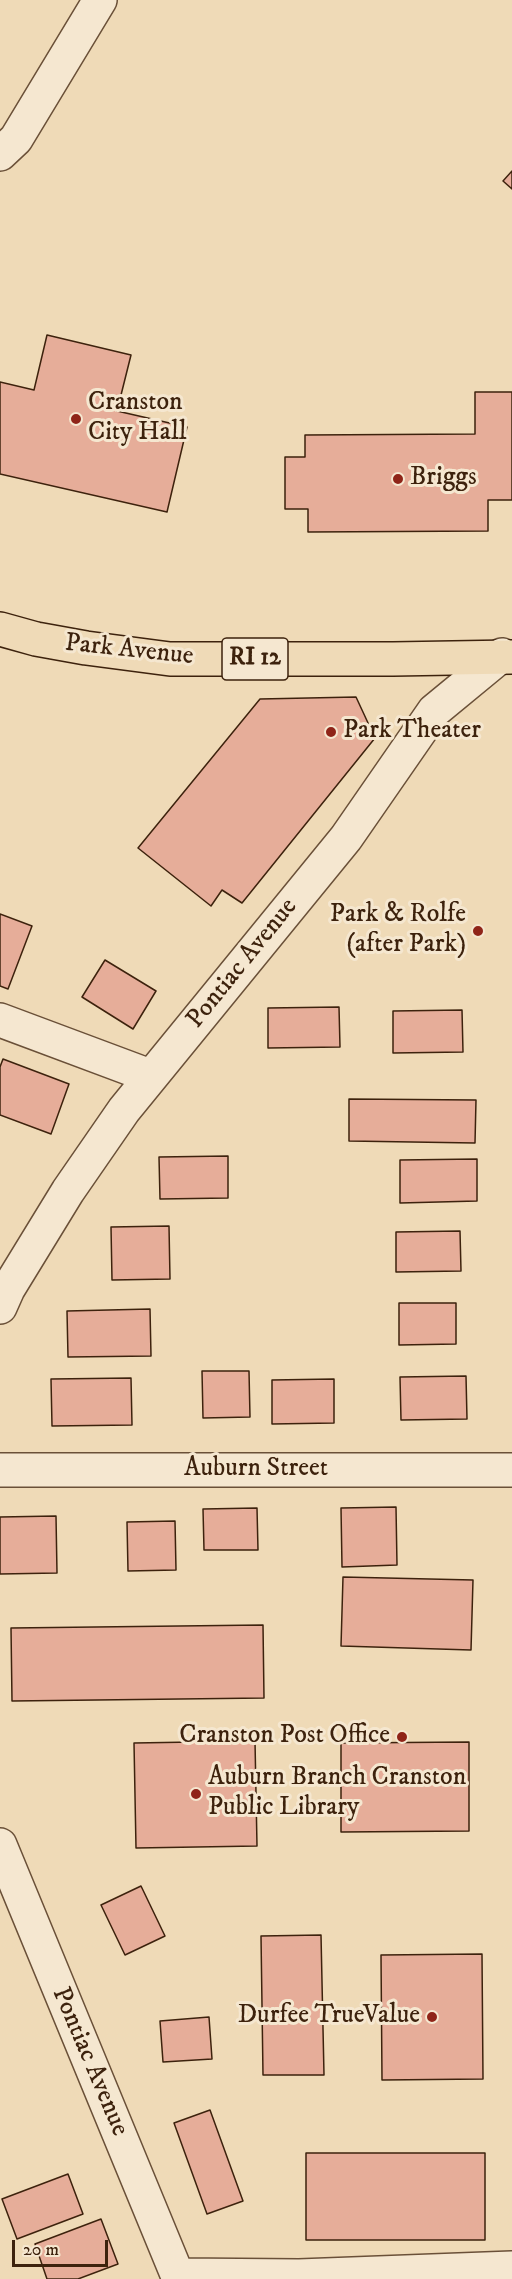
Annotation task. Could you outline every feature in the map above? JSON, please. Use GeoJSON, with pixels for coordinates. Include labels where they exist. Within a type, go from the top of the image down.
{"type":"FeatureCollection","features":[{"type":"Feature","properties":{"kind":"main road","name":"Park Avenue"},"geometry":{"type":"LineString","coordinates":[[0,628],[36,639],[170,659],[509,659]]}},
{"type":"Feature","properties":{"kind":"street"},"geometry":{"type":"LineString","coordinates":[[0,153],[16,139],[100,0]]}},
{"type":"Feature","properties":{"kind":"street","name":"Pontiac Avenue"},"geometry":{"type":"LineString","coordinates":[[0,1307],[8,1289],[68,1191],[124,1110],[346,838],[434,711],[509,659]]}},
{"type":"Feature","properties":{"kind":"street"},"geometry":{"type":"LineString","coordinates":[[0,1020],[150,1076]]}},
{"type":"Feature","properties":{"kind":"street","name":"Auburn Street"},"geometry":{"type":"LineString","coordinates":[[0,1470],[512,1470]]}},
{"type":"Feature","properties":{"kind":"street","name":"Pontiac Avenue"},"geometry":{"type":"LineString","coordinates":[[2,1860],[178,2277]]}},
{"type":"Feature","properties":{"kind":"street"},"geometry":{"type":"LineString","coordinates":[[178,2277],[299,2276],[512,2268]]}},
{"type":"Feature","properties":{"kind":"building"},"geometry":{"type":"Polygon","coordinates":[[[512,171],[512,189],[503,181],[512,171]]]}},
{"type":"Feature","properties":{"kind":"building","name":"Cranston City Hall"},"geometry":{"type":"Polygon","coordinates":[[[47,335],[131,355],[117,411],[187,427],[167,512],[0,474],[0,382],[34,390],[47,335]]]}},
{"type":"Feature","properties":{"kind":"building","name":"Briggs"},"geometry":{"type":"Polygon","coordinates":[[[475,392],[512,392],[512,500],[488,500],[488,531],[308,532],[308,509],[285,509],[285,457],[305,457],[305,435],[475,434],[475,392]]]}},
{"type":"Feature","properties":{"kind":"building"},"geometry":{"type":"Polygon","coordinates":[[[356,697],[375,738],[242,903],[222,890],[211,906],[138,848],[260,699],[356,697]]]}},
{"type":"Feature","properties":{"kind":"building"},"geometry":{"type":"Polygon","coordinates":[[[0,914],[32,926],[8,989],[0,986],[0,914]]]}},
{"type":"Feature","properties":{"kind":"building"},"geometry":{"type":"Polygon","coordinates":[[[105,960],[156,991],[133,1029],[82,997],[105,960]]]}},
{"type":"Feature","properties":{"kind":"building"},"geometry":{"type":"Polygon","coordinates":[[[339,1007],[340,1047],[268,1048],[268,1008],[339,1007]]]}},
{"type":"Feature","properties":{"kind":"building"},"geometry":{"type":"Polygon","coordinates":[[[462,1010],[463,1052],[393,1053],[393,1011],[462,1010]]]}},
{"type":"Feature","properties":{"kind":"building"},"geometry":{"type":"Polygon","coordinates":[[[3,1059],[69,1084],[51,1134],[0,1115],[0,1067],[3,1059]]]}},
{"type":"Feature","properties":{"kind":"building"},"geometry":{"type":"Polygon","coordinates":[[[349,1099],[476,1100],[475,1143],[349,1141],[349,1099]]]}},
{"type":"Feature","properties":{"kind":"building"},"geometry":{"type":"Polygon","coordinates":[[[228,1156],[228,1198],[160,1199],[159,1157],[228,1156]]]}},
{"type":"Feature","properties":{"kind":"building"},"geometry":{"type":"Polygon","coordinates":[[[477,1159],[477,1201],[400,1203],[400,1160],[477,1159]]]}},
{"type":"Feature","properties":{"kind":"building"},"geometry":{"type":"Polygon","coordinates":[[[169,1226],[170,1279],[112,1280],[111,1227],[169,1226]]]}},
{"type":"Feature","properties":{"kind":"building"},"geometry":{"type":"Polygon","coordinates":[[[460,1231],[461,1271],[396,1272],[396,1232],[460,1231]]]}},
{"type":"Feature","properties":{"kind":"building"},"geometry":{"type":"Polygon","coordinates":[[[399,1303],[456,1303],[456,1344],[399,1345],[399,1303]]]}},
{"type":"Feature","properties":{"kind":"building"},"geometry":{"type":"Polygon","coordinates":[[[150,1309],[151,1356],[68,1357],[67,1311],[150,1309]]]}},
{"type":"Feature","properties":{"kind":"building"},"geometry":{"type":"Polygon","coordinates":[[[202,1371],[249,1371],[250,1417],[203,1418],[202,1371]]]}},
{"type":"Feature","properties":{"kind":"building"},"geometry":{"type":"Polygon","coordinates":[[[466,1376],[467,1419],[401,1420],[400,1377],[466,1376]]]}},
{"type":"Feature","properties":{"kind":"building"},"geometry":{"type":"Polygon","coordinates":[[[131,1378],[132,1425],[52,1426],[51,1379],[131,1378]]]}},
{"type":"Feature","properties":{"kind":"building"},"geometry":{"type":"Polygon","coordinates":[[[334,1379],[334,1423],[272,1424],[272,1380],[334,1379]]]}},
{"type":"Feature","properties":{"kind":"building"},"geometry":{"type":"Polygon","coordinates":[[[396,1507],[397,1565],[342,1567],[341,1508],[396,1507]]]}},
{"type":"Feature","properties":{"kind":"building"},"geometry":{"type":"Polygon","coordinates":[[[257,1508],[258,1550],[204,1550],[203,1509],[257,1508]]]}},
{"type":"Feature","properties":{"kind":"building"},"geometry":{"type":"Polygon","coordinates":[[[56,1516],[57,1573],[0,1574],[0,1517],[56,1516]]]}},
{"type":"Feature","properties":{"kind":"building"},"geometry":{"type":"Polygon","coordinates":[[[175,1521],[176,1570],[128,1571],[127,1522],[175,1521]]]}},
{"type":"Feature","properties":{"kind":"building"},"geometry":{"type":"Polygon","coordinates":[[[343,1577],[473,1580],[471,1650],[341,1646],[343,1577]]]}},
{"type":"Feature","properties":{"kind":"building"},"geometry":{"type":"Polygon","coordinates":[[[263,1625],[264,1698],[12,1701],[11,1628],[263,1625]]]}},
{"type":"Feature","properties":{"kind":"building","name":"Auburn Branch Cranston Public Library"},"geometry":{"type":"Polygon","coordinates":[[[255,1741],[257,1846],[136,1848],[134,1743],[255,1741]]]}},
{"type":"Feature","properties":{"kind":"building"},"geometry":{"type":"Polygon","coordinates":[[[469,1742],[469,1831],[341,1832],[341,1743],[469,1742]]]}},
{"type":"Feature","properties":{"kind":"building"},"geometry":{"type":"Polygon","coordinates":[[[141,1886],[165,1936],[125,1955],[101,1905],[141,1886]]]}},
{"type":"Feature","properties":{"kind":"building"},"geometry":{"type":"Polygon","coordinates":[[[321,1935],[324,2075],[263,2075],[261,1936],[321,1935]]]}},
{"type":"Feature","properties":{"kind":"building","name":"Durfee TrueValue"},"geometry":{"type":"Polygon","coordinates":[[[482,1954],[483,2079],[382,2080],[381,1955],[482,1954]]]}},
{"type":"Feature","properties":{"kind":"building"},"geometry":{"type":"Polygon","coordinates":[[[209,2017],[212,2059],[163,2062],[160,2021],[209,2017]]]}},
{"type":"Feature","properties":{"kind":"building"},"geometry":{"type":"Polygon","coordinates":[[[210,2110],[243,2201],[207,2214],[174,2123],[210,2110]]]}},
{"type":"Feature","properties":{"kind":"building"},"geometry":{"type":"Polygon","coordinates":[[[306,2153],[485,2153],[485,2240],[306,2240],[306,2153]]]}},
{"type":"Feature","properties":{"kind":"building"},"geometry":{"type":"Polygon","coordinates":[[[68,2174],[83,2214],[17,2239],[2,2199],[68,2174]]]}},
{"type":"Feature","properties":{"kind":"building"},"geometry":{"type":"Polygon","coordinates":[[[101,2219],[118,2264],[78,2279],[47,2279],[35,2244],[101,2219]]]}},
{"type":"Feature","properties":{"kind":"place","name":"Cranston City Hall"},"geometry":{"type":"Point","coordinates":[76,419]}},
{"type":"Feature","properties":{"kind":"place","name":"Briggs"},"geometry":{"type":"Point","coordinates":[398,479]}},
{"type":"Feature","properties":{"kind":"place","name":"Park Theater"},"geometry":{"type":"Point","coordinates":[331,732]}},
{"type":"Feature","properties":{"kind":"place","name":"Park & Rolfe (after Park)"},"geometry":{"type":"Point","coordinates":[478,931]}},
{"type":"Feature","properties":{"kind":"place","name":"Cranston Post Office"},"geometry":{"type":"Point","coordinates":[402,1737]}},
{"type":"Feature","properties":{"kind":"place","name":"Auburn Branch Cranston Public Library"},"geometry":{"type":"Point","coordinates":[196,1794]}},
{"type":"Feature","properties":{"kind":"place","name":"Durfee TrueValue"},"geometry":{"type":"Point","coordinates":[432,2017]}}]}
